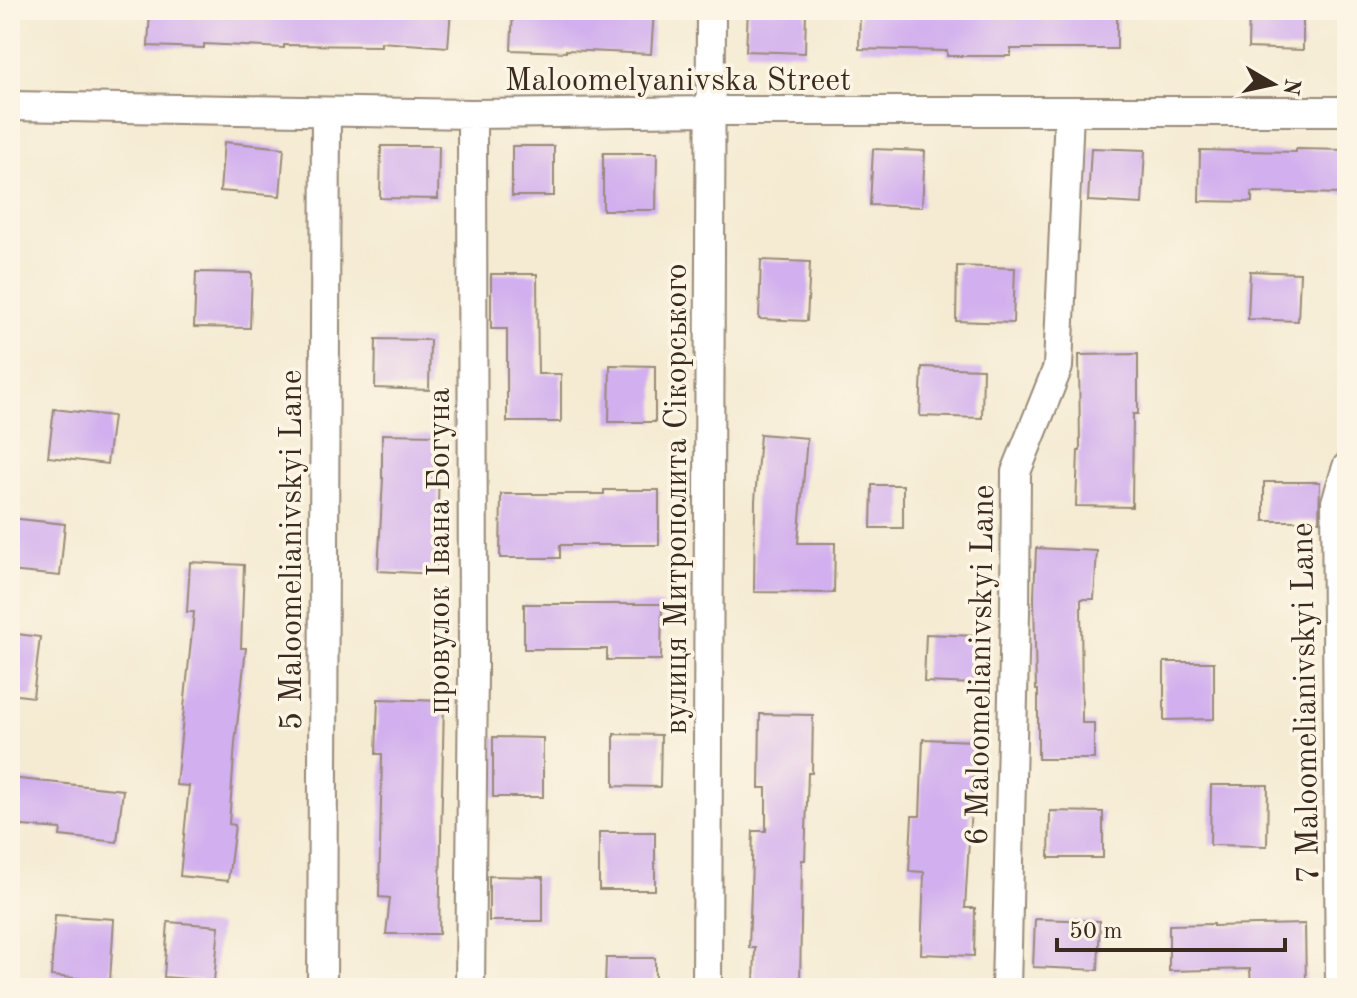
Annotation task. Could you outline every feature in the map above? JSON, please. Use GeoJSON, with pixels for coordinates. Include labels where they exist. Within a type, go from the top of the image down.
{"type":"FeatureCollection","features":[{"type":"Feature","properties":{"kind":"street","name":"вулиця Митрополита Сікорського"},"geometry":{"type":"LineString","coordinates":[[707,988],[711,10]]}},
{"type":"Feature","properties":{"kind":"street","name":"Maloomelyanivska Street"},"geometry":{"type":"LineString","coordinates":[[10,106],[472,114],[1347,111]]}},
{"type":"Feature","properties":{"kind":"street","name":"5 Maloomelianivskyi Lane"},"geometry":{"type":"LineString","coordinates":[[322,988],[326,112]]}},
{"type":"Feature","properties":{"kind":"street","name":"6 Maloomelianivskyi Lane"},"geometry":{"type":"LineString","coordinates":[[1006,988],[1016,472],[1058,367],[1069,112]]}},
{"type":"Feature","properties":{"kind":"street","name":"провулок Івана Богуна"},"geometry":{"type":"LineString","coordinates":[[470,988],[472,114]]}},
{"type":"Feature","properties":{"kind":"street","name":"7 Maloomelianivskyi Lane"},"geometry":{"type":"LineString","coordinates":[[1340,988],[1336,502],[1347,467]]}},
{"type":"Feature","properties":{"kind":"building"},"geometry":{"type":"Polygon","coordinates":[[[150,10],[451,10],[448,47],[381,42],[381,46],[284,45],[284,48],[204,44],[204,48],[148,46],[150,10]]]}},
{"type":"Feature","properties":{"kind":"building"},"geometry":{"type":"Polygon","coordinates":[[[513,10],[654,10],[651,54],[511,50],[513,10]]]}},
{"type":"Feature","properties":{"kind":"building"},"geometry":{"type":"Polygon","coordinates":[[[748,10],[806,10],[805,53],[746,51],[748,10]]]}},
{"type":"Feature","properties":{"kind":"building"},"geometry":{"type":"Polygon","coordinates":[[[860,10],[922,10],[922,13],[1117,10],[1117,49],[1011,49],[1011,56],[947,56],[947,51],[859,49],[860,10]]]}},
{"type":"Feature","properties":{"kind":"building"},"geometry":{"type":"Polygon","coordinates":[[[1249,10],[1303,10],[1303,50],[1248,48],[1249,10]]]}},
{"type":"Feature","properties":{"kind":"building"},"geometry":{"type":"Polygon","coordinates":[[[224,142],[284,148],[280,196],[220,191],[224,142]]]}},
{"type":"Feature","properties":{"kind":"building"},"geometry":{"type":"Polygon","coordinates":[[[381,146],[439,146],[438,199],[380,198],[381,146]]]}},
{"type":"Feature","properties":{"kind":"building"},"geometry":{"type":"Polygon","coordinates":[[[512,146],[554,146],[554,196],[512,196],[512,146]]]}},
{"type":"Feature","properties":{"kind":"building"},"geometry":{"type":"Polygon","coordinates":[[[1091,148],[1145,150],[1142,204],[1088,201],[1091,148]]]}},
{"type":"Feature","properties":{"kind":"building"},"geometry":{"type":"Polygon","coordinates":[[[873,149],[925,151],[922,207],[870,205],[873,149]]]}},
{"type":"Feature","properties":{"kind":"building"},"geometry":{"type":"Polygon","coordinates":[[[1296,149],[1347,150],[1346,194],[1252,192],[1252,202],[1199,201],[1200,150],[1296,152],[1296,149]]]}},
{"type":"Feature","properties":{"kind":"building"},"geometry":{"type":"Polygon","coordinates":[[[603,153],[657,153],[656,210],[603,210],[603,153]]]}},
{"type":"Feature","properties":{"kind":"building"},"geometry":{"type":"Polygon","coordinates":[[[761,260],[810,262],[807,321],[759,319],[761,260]]]}},
{"type":"Feature","properties":{"kind":"building"},"geometry":{"type":"Polygon","coordinates":[[[957,266],[1015,268],[1013,323],[956,321],[957,266]]]}},
{"type":"Feature","properties":{"kind":"building"},"geometry":{"type":"Polygon","coordinates":[[[1250,271],[1300,273],[1298,321],[1248,319],[1250,271]]]}},
{"type":"Feature","properties":{"kind":"building"},"geometry":{"type":"Polygon","coordinates":[[[196,272],[252,273],[250,328],[194,327],[196,272]]]}},
{"type":"Feature","properties":{"kind":"building"},"geometry":{"type":"Polygon","coordinates":[[[491,274],[537,274],[538,374],[561,374],[561,422],[507,422],[507,329],[491,329],[491,274]]]}},
{"type":"Feature","properties":{"kind":"building"},"geometry":{"type":"Polygon","coordinates":[[[376,339],[430,340],[429,390],[375,388],[376,339]]]}},
{"type":"Feature","properties":{"kind":"building"},"geometry":{"type":"Polygon","coordinates":[[[1138,354],[1138,414],[1133,414],[1132,507],[1076,506],[1080,451],[1079,355],[1138,354]]]}},
{"type":"Feature","properties":{"kind":"building"},"geometry":{"type":"Polygon","coordinates":[[[610,365],[655,366],[655,422],[609,422],[610,365]]]}},
{"type":"Feature","properties":{"kind":"building"},"geometry":{"type":"Polygon","coordinates":[[[922,367],[983,369],[982,418],[920,416],[922,367]]]}},
{"type":"Feature","properties":{"kind":"building"},"geometry":{"type":"Polygon","coordinates":[[[54,409],[113,416],[107,464],[48,457],[54,409]]]}},
{"type":"Feature","properties":{"kind":"building"},"geometry":{"type":"Polygon","coordinates":[[[382,434],[440,435],[436,574],[378,571],[382,434]]]}},
{"type":"Feature","properties":{"kind":"building"},"geometry":{"type":"Polygon","coordinates":[[[760,434],[807,438],[798,543],[835,543],[834,593],[754,592],[755,501],[760,434]]]}},
{"type":"Feature","properties":{"kind":"building"},"geometry":{"type":"Polygon","coordinates":[[[1264,482],[1320,482],[1319,521],[1264,521],[1264,482]]]}},
{"type":"Feature","properties":{"kind":"building"},"geometry":{"type":"Polygon","coordinates":[[[872,485],[903,485],[903,528],[871,528],[872,485]]]}},
{"type":"Feature","properties":{"kind":"building"},"geometry":{"type":"Polygon","coordinates":[[[604,490],[659,490],[659,545],[560,545],[560,558],[500,558],[501,494],[604,494],[604,490]]]}},
{"type":"Feature","properties":{"kind":"building"},"geometry":{"type":"Polygon","coordinates":[[[10,518],[65,524],[60,576],[10,571],[10,518]]]}},
{"type":"Feature","properties":{"kind":"building"},"geometry":{"type":"Polygon","coordinates":[[[1036,548],[1097,551],[1094,599],[1081,599],[1082,723],[1094,723],[1094,759],[1038,759],[1034,597],[1036,548]]]}},
{"type":"Feature","properties":{"kind":"building"},"geometry":{"type":"Polygon","coordinates":[[[190,562],[244,565],[241,648],[246,648],[235,743],[229,824],[235,825],[228,881],[180,876],[189,786],[176,785],[194,612],[187,612],[190,562]]]}},
{"type":"Feature","properties":{"kind":"building"},"geometry":{"type":"Polygon","coordinates":[[[524,604],[662,604],[661,660],[607,660],[607,649],[524,649],[524,604]]]}},
{"type":"Feature","properties":{"kind":"building"},"geometry":{"type":"Polygon","coordinates":[[[10,633],[40,637],[33,697],[10,694],[10,633]]]}},
{"type":"Feature","properties":{"kind":"building"},"geometry":{"type":"Polygon","coordinates":[[[926,634],[977,636],[975,684],[924,682],[926,634]]]}},
{"type":"Feature","properties":{"kind":"building"},"geometry":{"type":"Polygon","coordinates":[[[1164,662],[1214,662],[1214,719],[1164,720],[1164,662]]]}},
{"type":"Feature","properties":{"kind":"building"},"geometry":{"type":"Polygon","coordinates":[[[378,699],[444,701],[439,934],[386,934],[390,898],[379,897],[382,754],[376,754],[378,699]]]}},
{"type":"Feature","properties":{"kind":"building"},"geometry":{"type":"Polygon","coordinates":[[[760,714],[813,715],[812,773],[808,773],[805,860],[802,860],[800,988],[754,988],[755,948],[749,948],[753,831],[766,831],[766,788],[759,788],[760,714]]]}},
{"type":"Feature","properties":{"kind":"building"},"geometry":{"type":"Polygon","coordinates":[[[614,734],[661,735],[660,787],[614,786],[614,734]]]}},
{"type":"Feature","properties":{"kind":"building"},"geometry":{"type":"Polygon","coordinates":[[[493,737],[543,738],[543,797],[493,797],[493,737]]]}},
{"type":"Feature","properties":{"kind":"building"},"geometry":{"type":"Polygon","coordinates":[[[923,739],[975,741],[965,908],[975,908],[974,956],[921,954],[924,872],[909,871],[912,816],[920,816],[923,739]]]}},
{"type":"Feature","properties":{"kind":"building"},"geometry":{"type":"Polygon","coordinates":[[[10,778],[123,790],[117,842],[60,836],[61,829],[10,825],[10,778]]]}},
{"type":"Feature","properties":{"kind":"building"},"geometry":{"type":"Polygon","coordinates":[[[1211,785],[1268,785],[1267,846],[1210,845],[1211,785]]]}},
{"type":"Feature","properties":{"kind":"building"},"geometry":{"type":"Polygon","coordinates":[[[1050,811],[1103,812],[1103,858],[1049,858],[1050,811]]]}},
{"type":"Feature","properties":{"kind":"building"},"geometry":{"type":"Polygon","coordinates":[[[599,832],[655,832],[655,890],[599,890],[599,832]]]}},
{"type":"Feature","properties":{"kind":"building"},"geometry":{"type":"Polygon","coordinates":[[[489,876],[543,877],[543,921],[489,921],[489,876]]]}},
{"type":"Feature","properties":{"kind":"building"},"geometry":{"type":"Polygon","coordinates":[[[55,915],[114,919],[110,981],[51,976],[55,915]]]}},
{"type":"Feature","properties":{"kind":"building"},"geometry":{"type":"Polygon","coordinates":[[[1035,919],[1100,921],[1098,970],[1033,967],[1035,919]]]}},
{"type":"Feature","properties":{"kind":"building"},"geometry":{"type":"Polygon","coordinates":[[[168,922],[219,926],[214,981],[164,977],[168,922]]]}},
{"type":"Feature","properties":{"kind":"building"},"geometry":{"type":"Polygon","coordinates":[[[1305,924],[1306,988],[1251,988],[1250,969],[1169,971],[1169,925],[1305,924]]]}},
{"type":"Feature","properties":{"kind":"building"},"geometry":{"type":"Polygon","coordinates":[[[606,958],[655,958],[655,988],[605,988],[606,958]]]}}]}
